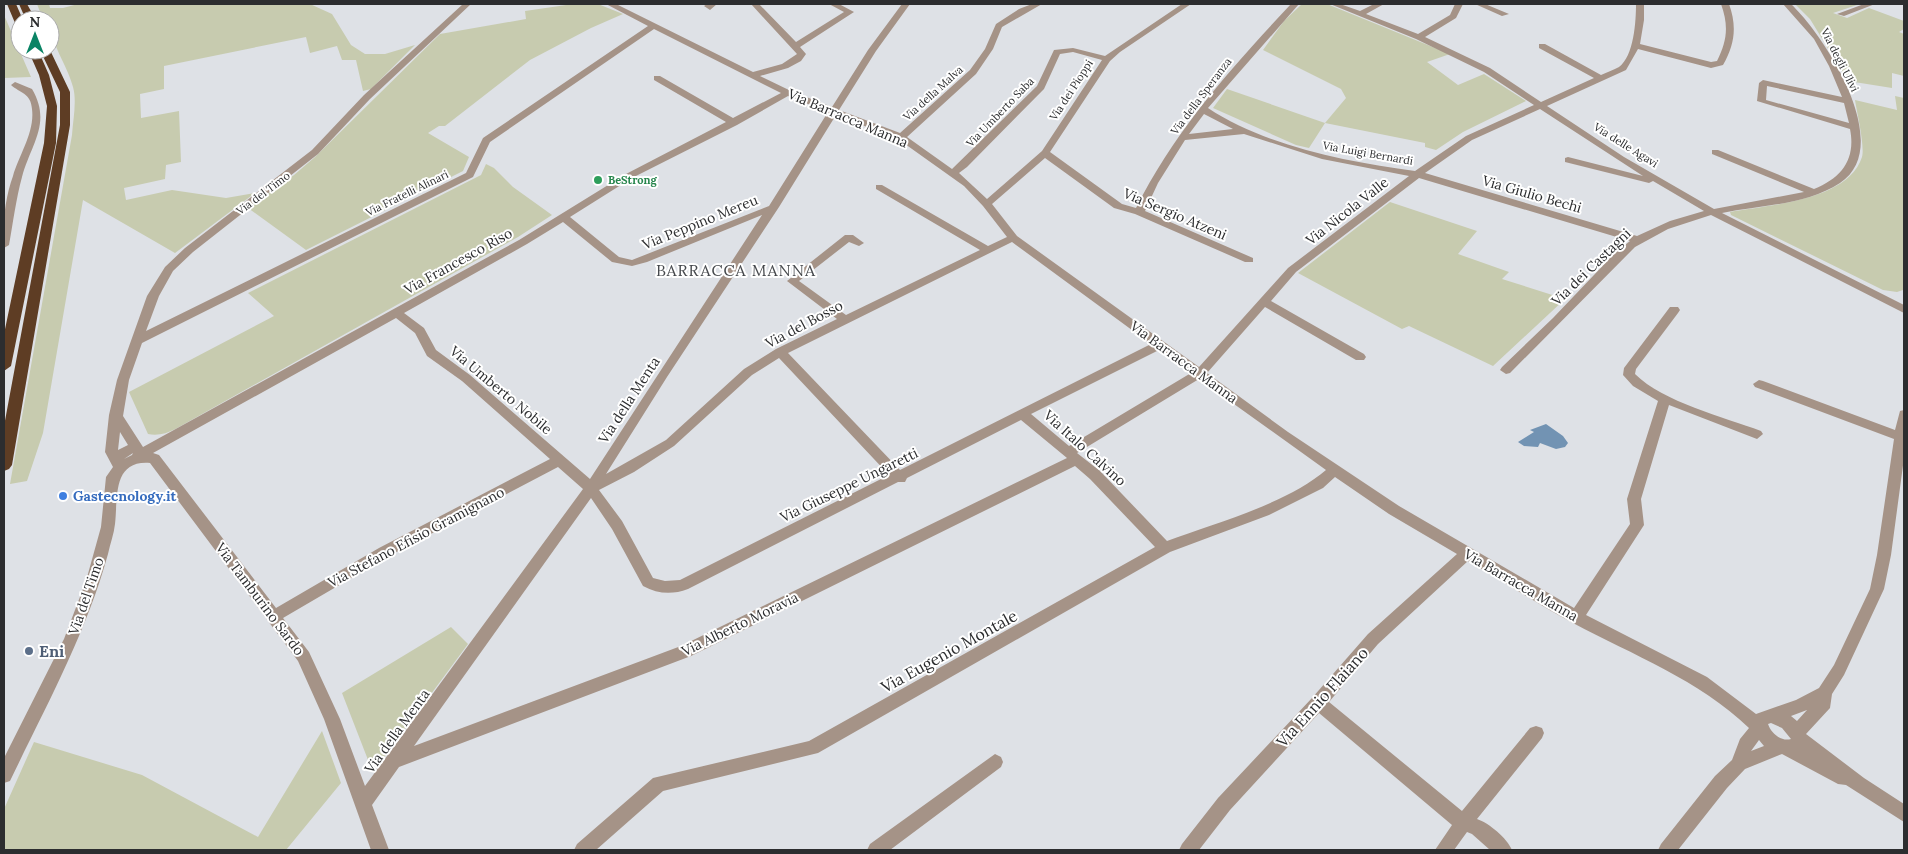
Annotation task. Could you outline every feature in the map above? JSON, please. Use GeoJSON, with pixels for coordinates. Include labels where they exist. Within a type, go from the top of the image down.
{"type":"FeatureCollection","features":[{"type":"Feature","properties":{"kind":"highway"},"geometry":{"type":"LineString","coordinates":[[4,366],[50,143],[52,106],[44,75],[37,60]]}},
{"type":"Feature","properties":{"kind":"highway"},"geometry":{"type":"LineString","coordinates":[[4,465],[61,156],[65,125],[65,92],[50,60]]}},
{"type":"Feature","properties":{"kind":"street","name":"Via del Timo"},"geometry":{"type":"LineString","coordinates":[[4,775],[71,640],[93,581],[108,526],[113,477],[119,462],[111,452],[115,415],[123,380],[152,296],[169,269],[189,250],[315,152],[367,97],[467,4]]}},
{"type":"Feature","properties":{"kind":"street","name":"Via Barracca Manna"},"geometry":{"type":"LineString","coordinates":[[610,4],[619,6],[654,26],[788,93],[901,137],[953,173],[987,204],[1013,238],[1334,470],[1394,510],[1466,554],[1576,617],[1702,682],[1741,710],[1766,722]]}},
{"type":"Feature","properties":{"kind":"street"},"geometry":{"type":"LineString","coordinates":[[619,6],[632,4]]}},
{"type":"Feature","properties":{"kind":"street"},"geometry":{"type":"LineString","coordinates":[[751,75],[798,59],[802,54],[755,4]]}},
{"type":"Feature","properties":{"kind":"street"},"geometry":{"type":"LineString","coordinates":[[794,47],[850,12],[833,4]]}},
{"type":"Feature","properties":{"kind":"street","name":"Via della Menta"},"geometry":{"type":"LineString","coordinates":[[363,803],[590,488],[774,207],[872,50],[906,4]]}},
{"type":"Feature","properties":{"kind":"street","name":"Via della Malva"},"geometry":{"type":"LineString","coordinates":[[901,137],[973,72],[990,49],[999,26],[1022,10],[1038,4]]}},
{"type":"Feature","properties":{"kind":"street","name":"Via dei Pioppi"},"geometry":{"type":"LineString","coordinates":[[987,204],[1044,153],[1107,59],[1117,50],[1187,4]]}},
{"type":"Feature","properties":{"kind":"street","name":"Via della Speranza"},"geometry":{"type":"LineString","coordinates":[[1139,212],[1183,137],[1203,109],[1221,86],[1295,4]]}},
{"type":"Feature","properties":{"kind":"street","name":"Via delle Agavi"},"geometry":{"type":"LineString","coordinates":[[1334,4],[1419,37],[1487,70],[1621,159],[1659,181],[1713,212],[1904,310]]}},
{"type":"Feature","properties":{"kind":"street"},"geometry":{"type":"LineString","coordinates":[[1360,14],[1380,4]]}},
{"type":"Feature","properties":{"kind":"street"},"geometry":{"type":"LineString","coordinates":[[1419,37],[1453,16],[1459,4]]}},
{"type":"Feature","properties":{"kind":"street"},"geometry":{"type":"LineString","coordinates":[[1480,4],[1505,14]]}},
{"type":"Feature","properties":{"kind":"street","name":"Via Nicola Valle"},"geometry":{"type":"LineString","coordinates":[[1200,373],[1292,270],[1417,174],[1469,138],[1539,104],[1602,79],[1623,68],[1628,63],[1640,23],[1640,4]]}},
{"type":"Feature","properties":{"kind":"street"},"geometry":{"type":"LineString","coordinates":[[1634,45],[1711,65],[1720,63],[1731,41],[1731,20],[1725,4]]}},
{"type":"Feature","properties":{"kind":"street","name":"Via degli Ulivi"},"geometry":{"type":"LineString","coordinates":[[1713,212],[1813,192],[1839,179],[1851,167],[1857,148],[1855,127],[1848,101],[1814,34],[1804,19],[1787,4]]}},
{"type":"Feature","properties":{"kind":"street"},"geometry":{"type":"LineString","coordinates":[[1841,14],[1871,4]]}},
{"type":"Feature","properties":{"kind":"street","name":"Via Fratelli Alinari"},"geometry":{"type":"LineString","coordinates":[[138,340],[470,175],[486,140],[654,26]]}},
{"type":"Feature","properties":{"kind":"street"},"geometry":{"type":"LineString","coordinates":[[1542,46],[1602,79]]}},
{"type":"Feature","properties":{"kind":"street","name":"Via Umberto Saba"},"geometry":{"type":"LineString","coordinates":[[953,173],[964,165],[1041,87],[1057,52],[1073,50],[1107,59]]}},
{"type":"Feature","properties":{"kind":"street"},"geometry":{"type":"LineString","coordinates":[[657,78],[734,122]]}},
{"type":"Feature","properties":{"kind":"street"},"geometry":{"type":"LineString","coordinates":[[1848,101],[1763,83],[1761,101],[1855,127]]}},
{"type":"Feature","properties":{"kind":"street"},"geometry":{"type":"LineString","coordinates":[[4,245],[17,177],[35,129],[37,108],[29,91],[15,85]]}},
{"type":"Feature","properties":{"kind":"street","name":"Via Francesco Riso"},"geometry":{"type":"LineString","coordinates":[[119,462],[130,463],[139,453],[396,313],[605,193],[629,176],[788,93]]}},
{"type":"Feature","properties":{"kind":"street","name":"Via Luigi Bernardi"},"geometry":{"type":"LineString","coordinates":[[1203,109],[1244,131],[1315,156],[1386,171],[1417,174]]}},
{"type":"Feature","properties":{"kind":"street"},"geometry":{"type":"LineString","coordinates":[[1183,137],[1244,131]]}},
{"type":"Feature","properties":{"kind":"street"},"geometry":{"type":"LineString","coordinates":[[1715,152],[1813,192]]}},
{"type":"Feature","properties":{"kind":"street","name":"Via Sergio Atzeni"},"geometry":{"type":"LineString","coordinates":[[1044,153],[1118,206],[1139,212],[1249,260]]}},
{"type":"Feature","properties":{"kind":"street"},"geometry":{"type":"LineString","coordinates":[[1568,160],[1651,181],[1659,181]]}},
{"type":"Feature","properties":{"kind":"street","name":"Via Giulio Bechi"},"geometry":{"type":"LineString","coordinates":[[1417,174],[1639,240]]}},
{"type":"Feature","properties":{"kind":"street"},"geometry":{"type":"LineString","coordinates":[[4,181],[17,177]]}},
{"type":"Feature","properties":{"kind":"street"},"geometry":{"type":"LineString","coordinates":[[879,187],[989,251]]}},
{"type":"Feature","properties":{"kind":"street","name":"Via Peppino Mereu"},"geometry":{"type":"LineString","coordinates":[[563,217],[616,260],[632,263],[774,207]]}},
{"type":"Feature","properties":{"kind":"street","name":"Via dei Castagni"},"geometry":{"type":"LineString","coordinates":[[1506,370],[1639,240],[1677,222],[1713,212]]}},
{"type":"Feature","properties":{"kind":"street"},"geometry":{"type":"LineString","coordinates":[[844,319],[792,281],[849,237],[859,243]]}},
{"type":"Feature","properties":{"kind":"street","name":"Via del Bosso"},"geometry":{"type":"LineString","coordinates":[[590,488],[629,470],[670,443],[748,372],[780,352],[844,319],[1013,238]]}},
{"type":"Feature","properties":{"kind":"street"},"geometry":{"type":"LineString","coordinates":[[1263,301],[1360,357]]}},
{"type":"Feature","properties":{"kind":"street"},"geometry":{"type":"LineString","coordinates":[[1674,310],[1630,368],[1629,375],[1641,388],[1757,434]]}},
{"type":"Feature","properties":{"kind":"street","name":"Via Umberto Nobile"},"geometry":{"type":"LineString","coordinates":[[396,313],[420,331],[431,353],[466,378],[590,488]]}},
{"type":"Feature","properties":{"kind":"street","name":"Via Giuseppe Ungaretti"},"geometry":{"type":"LineString","coordinates":[[590,488],[617,525],[648,582],[657,587],[670,588],[683,585],[900,478],[1160,344]]}},
{"type":"Feature","properties":{"kind":"street"},"geometry":{"type":"LineString","coordinates":[[780,352],[900,478]]}},
{"type":"Feature","properties":{"kind":"street","name":"Via Alberto Moravia"},"geometry":{"type":"LineString","coordinates":[[395,761],[686,651],[1071,456],[1200,373]]}},
{"type":"Feature","properties":{"kind":"street"},"geometry":{"type":"LineString","coordinates":[[1759,384],[1901,437]]}},
{"type":"Feature","properties":{"kind":"street"},"geometry":{"type":"LineString","coordinates":[[1576,617],[1637,525],[1634,499],[1665,398]]}},
{"type":"Feature","properties":{"kind":"street"},"geometry":{"type":"LineString","coordinates":[[1667,850],[1721,782],[1738,764],[1791,741],[1824,703],[1824,693],[1839,670],[1877,589],[1884,555],[1904,414]]}},
{"type":"Feature","properties":{"kind":"street"},"geometry":{"type":"LineString","coordinates":[[115,415],[139,453]]}},
{"type":"Feature","properties":{"kind":"street","name":"Via Italo Calvino"},"geometry":{"type":"LineString","coordinates":[[1024,415],[1095,475],[1165,548]]}},
{"type":"Feature","properties":{"kind":"street","name":"Via Tamburino Sardo"},"geometry":{"type":"LineString","coordinates":[[139,453],[154,458],[304,656],[332,719],[380,850]]}},
{"type":"Feature","properties":{"kind":"street","name":"Via Stefano Efisio Gramignano"},"geometry":{"type":"LineString","coordinates":[[273,617],[384,552],[560,460]]}},
{"type":"Feature","properties":{"kind":"street"},"geometry":{"type":"LineString","coordinates":[[606,464],[629,470]]}},
{"type":"Feature","properties":{"kind":"street","name":"Via Eugenio Montale"},"geometry":{"type":"LineString","coordinates":[[583,850],[659,784],[812,748],[1165,548],[1264,511],[1318,484],[1334,470]]}},
{"type":"Feature","properties":{"kind":"street","name":"Via Ennio Flaiano"},"geometry":{"type":"LineString","coordinates":[[1188,850],[1224,804],[1318,703],[1372,639],[1466,554]]}},
{"type":"Feature","properties":{"kind":"street"},"geometry":{"type":"LineString","coordinates":[[1738,764],[1744,746],[1750,737],[1766,722],[1824,693]]}},
{"type":"Feature","properties":{"kind":"street"},"geometry":{"type":"LineString","coordinates":[[1318,703],[1463,823],[1477,827],[1503,850]]}},
{"type":"Feature","properties":{"kind":"street"},"geometry":{"type":"LineString","coordinates":[[1766,722],[1783,719],[1791,741],[1827,770],[1858,784],[1904,814]]}},
{"type":"Feature","properties":{"kind":"street"},"geometry":{"type":"LineString","coordinates":[[1766,722],[1768,739],[1791,741]]}},
{"type":"Feature","properties":{"kind":"street"},"geometry":{"type":"LineString","coordinates":[[1444,850],[1463,823],[1536,733]]}},
{"type":"Feature","properties":{"kind":"street"},"geometry":{"type":"LineString","coordinates":[[876,850],[995,762]]}},
{"type":"Feature","properties":{"kind":"green space"},"geometry":{"type":"Polygon","coordinates":[[[37,4],[49,4],[50,8],[63,8],[78,4],[310,4],[332,14],[351,45],[365,54],[385,54],[415,45],[371,89],[363,91],[356,60],[342,60],[337,46],[310,53],[306,37],[164,66],[164,89],[140,94],[141,118],[179,111],[181,162],[166,165],[165,179],[124,188],[126,200],[172,190],[226,198],[255,193],[175,253],[83,200],[43,433],[27,481],[10,484],[72,135],[75,98],[73,87],[60,55],[60,10],[39,10],[37,4]]]}},
{"type":"Feature","properties":{"kind":"green space"},"geometry":{"type":"Polygon","coordinates":[[[573,4],[598,4],[623,14],[591,28],[530,60],[445,126],[439,126],[428,133],[469,157],[463,171],[306,250],[248,208],[294,175],[315,157],[440,34],[526,19],[525,11],[573,4]]]}},
{"type":"Feature","properties":{"kind":"green space"},"geometry":{"type":"Polygon","coordinates":[[[1302,4],[1327,4],[1450,54],[1427,62],[1458,85],[1484,74],[1526,101],[1463,132],[1436,150],[1425,147],[1425,143],[1325,123],[1346,98],[1341,89],[1263,50],[1284,21],[1302,4]]]}},
{"type":"Feature","properties":{"kind":"green space"},"geometry":{"type":"Polygon","coordinates":[[[1795,4],[1860,4],[1833,13],[1847,18],[1869,8],[1904,21],[1904,29],[1899,32],[1904,34],[1904,76],[1892,73],[1892,88],[1848,81],[1810,19],[1795,4]]]}},
{"type":"Feature","properties":{"kind":"green space"},"geometry":{"type":"Polygon","coordinates":[[[4,15],[10,29],[10,60],[24,60],[31,77],[4,78],[4,15]]]}},
{"type":"Feature","properties":{"kind":"green space"},"geometry":{"type":"Polygon","coordinates":[[[1227,89],[1325,123],[1309,148],[1296,145],[1213,108],[1227,89]]]}},
{"type":"Feature","properties":{"kind":"green space"},"geometry":{"type":"Polygon","coordinates":[[[1895,96],[1904,98],[1903,290],[1897,292],[1883,290],[1731,215],[1730,212],[1805,198],[1824,192],[1841,183],[1854,172],[1863,152],[1855,100],[1897,110],[1895,96]]]}},
{"type":"Feature","properties":{"kind":"green space"},"geometry":{"type":"Polygon","coordinates":[[[486,164],[494,168],[513,187],[552,215],[518,237],[178,428],[166,433],[148,434],[129,392],[274,316],[248,293],[481,175],[486,164]]]}},
{"type":"Feature","properties":{"kind":"green space"},"geometry":{"type":"Polygon","coordinates":[[[1390,202],[1477,231],[1458,254],[1509,272],[1502,279],[1565,299],[1493,366],[1409,326],[1402,329],[1298,273],[1390,202]]]}},
{"type":"Feature","properties":{"kind":"green space"},"geometry":{"type":"Polygon","coordinates":[[[451,627],[468,644],[380,763],[370,765],[342,693],[451,627]]]}},
{"type":"Feature","properties":{"kind":"green space"},"geometry":{"type":"Polygon","coordinates":[[[322,731],[341,783],[286,850],[4,850],[4,809],[34,742],[142,775],[258,837],[322,731]]]}},
{"type":"Feature","properties":{"kind":"water"},"geometry":{"type":"Polygon","coordinates":[[[1546,424],[1563,436],[1568,443],[1565,447],[1556,449],[1540,443],[1538,447],[1524,446],[1518,442],[1534,432],[1530,430],[1546,424]]]}},
{"type":"Feature","properties":{"kind":"place","name":"BeStrong"},"geometry":{"type":"Point","coordinates":[598,180]}},
{"type":"Feature","properties":{"kind":"place","name":"Gastecnology.it"},"geometry":{"type":"Point","coordinates":[63,496]}},
{"type":"Feature","properties":{"kind":"place","name":"Eni"},"geometry":{"type":"Point","coordinates":[29,651]}},
{"type":"Feature","properties":{"kind":"district","name":"BARRACCA MANNA"},"geometry":{"type":"Point","coordinates":[736,270]}}]}
